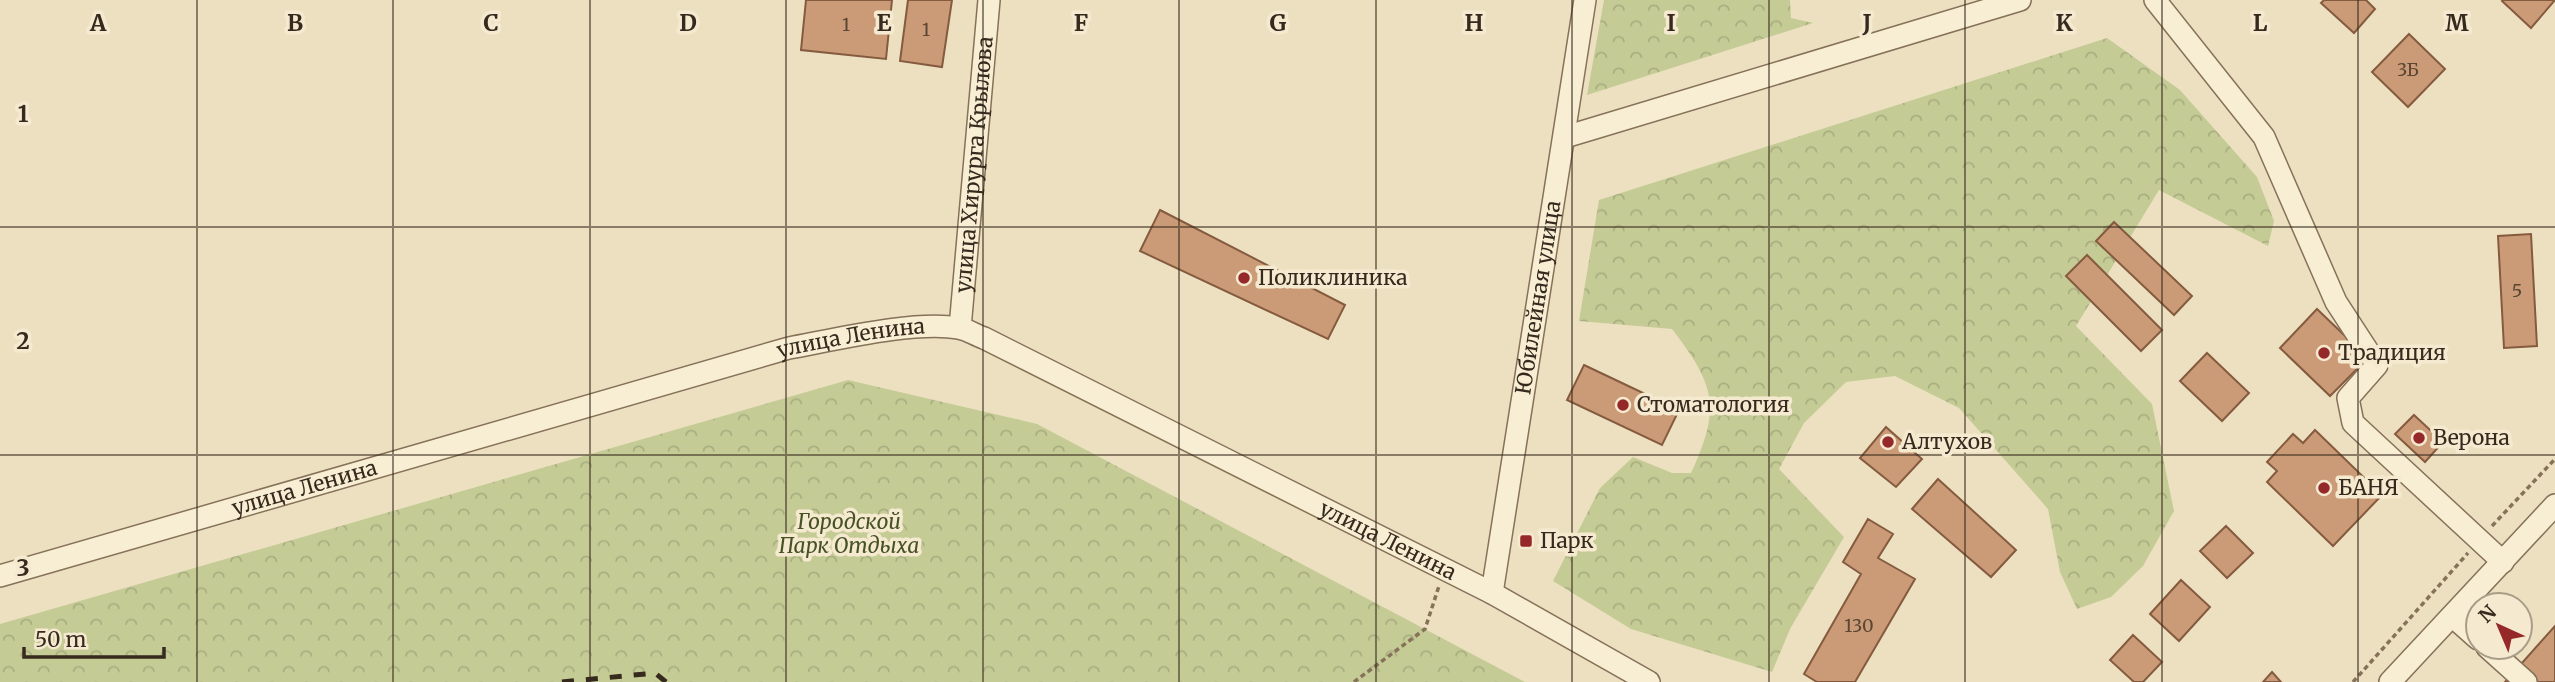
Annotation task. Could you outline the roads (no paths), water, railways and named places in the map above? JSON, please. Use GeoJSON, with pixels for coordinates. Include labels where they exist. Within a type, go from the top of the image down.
{"type":"FeatureCollection","features":[{"type":"Feature","properties":{"kind":"street","name":"улица Хирурга Крылова"},"geometry":{"type":"LineString","coordinates":[[960,328],[989,0]]}},
{"type":"Feature","properties":{"kind":"street","name":"Юбилейная улица"},"geometry":{"type":"LineString","coordinates":[[1492,593],[1585,0]]}},
{"type":"Feature","properties":{"kind":"street"},"geometry":{"type":"LineString","coordinates":[[1565,137],[2020,0]]}},
{"type":"Feature","properties":{"kind":"street"},"geometry":{"type":"LineString","coordinates":[[2155,0],[2264,137],[2336,302],[2377,365],[2348,398],[2353,424],[2502,562]]}},
{"type":"Feature","properties":{"kind":"street","name":"улица Ленина"},"geometry":{"type":"LineString","coordinates":[[0,576],[789,348],[854,336],[936,326],[960,328],[1492,593],[1649,682]]}},
{"type":"Feature","properties":{"kind":"street"},"geometry":{"type":"LineString","coordinates":[[2390,682],[2555,505]]}},
{"type":"Feature","properties":{"kind":"street"},"geometry":{"type":"LineString","coordinates":[[2452,616],[2464,627]]}},
{"type":"Feature","properties":{"kind":"street"},"geometry":{"type":"LineString","coordinates":[[2503,661],[2526,682]]}},
{"type":"Feature","properties":{"kind":"railway"},"geometry":{"type":"LineString","coordinates":[[562,682],[655,673],[666,682]]}},
{"type":"Feature","properties":{"kind":"place","name":"Поликлиника"},"geometry":{"type":"Point","coordinates":[1244,278]}},
{"type":"Feature","properties":{"kind":"place","name":"Традиция"},"geometry":{"type":"Point","coordinates":[2324,353]}},
{"type":"Feature","properties":{"kind":"place","name":"Стоматология"},"geometry":{"type":"Point","coordinates":[1623,405]}},
{"type":"Feature","properties":{"kind":"place","name":"Верона"},"geometry":{"type":"Point","coordinates":[2419,438]}},
{"type":"Feature","properties":{"kind":"place","name":"Алтухов"},"geometry":{"type":"Point","coordinates":[1888,442]}},
{"type":"Feature","properties":{"kind":"place","name":"БАНЯ"},"geometry":{"type":"Point","coordinates":[2324,488]}},
{"type":"Feature","properties":{"kind":"place","name":"Парк"},"geometry":{"type":"Point","coordinates":[1526,541]}},
{"type":"Feature","properties":{"kind":"park label","name":"Городской Парк Отдыха"},"geometry":{"type":"Point","coordinates":[849,534]}}]}
